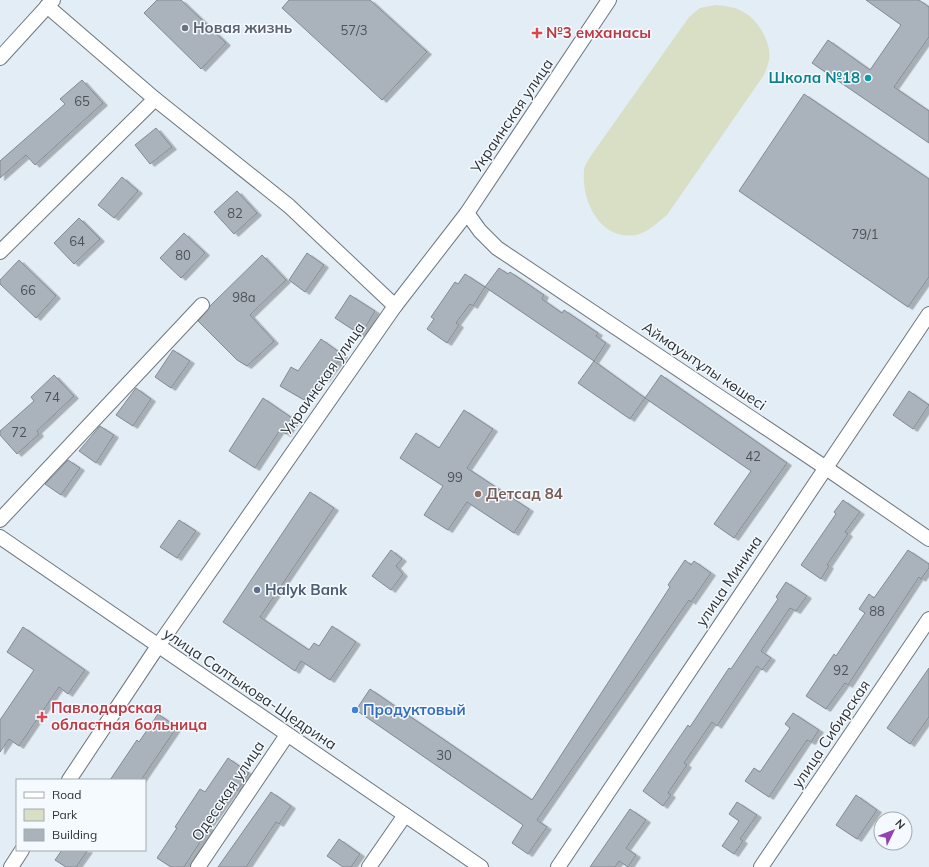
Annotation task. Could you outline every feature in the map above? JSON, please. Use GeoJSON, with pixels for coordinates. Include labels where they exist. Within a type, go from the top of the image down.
{"type":"FeatureCollection","features":[{"type":"Feature","properties":{"kind":"street","name":"Украинская улица"},"geometry":{"type":"LineString","coordinates":[[70,779],[158,646],[395,306],[467,213],[609,0]]}},
{"type":"Feature","properties":{"kind":"street"},"geometry":{"type":"LineString","coordinates":[[0,58],[50,3],[155,99],[289,206],[395,306]]}},
{"type":"Feature","properties":{"kind":"street"},"geometry":{"type":"LineString","coordinates":[[0,252],[155,99]]}},
{"type":"Feature","properties":{"kind":"street","name":"Аймауытұлы көшесі"},"geometry":{"type":"LineString","coordinates":[[467,213],[480,231],[497,248],[826,468],[929,539]]}},
{"type":"Feature","properties":{"kind":"street"},"geometry":{"type":"LineString","coordinates":[[0,520],[202,305]]}},
{"type":"Feature","properties":{"kind":"street","name":"улица Минина"},"geometry":{"type":"LineString","coordinates":[[558,867],[929,314]]}},
{"type":"Feature","properties":{"kind":"street","name":"улица Салтыкова-Щедрина"},"geometry":{"type":"LineString","coordinates":[[0,537],[481,867]]}},
{"type":"Feature","properties":{"kind":"street","name":"улица Сибирская"},"geometry":{"type":"LineString","coordinates":[[761,867],[929,619]]}},
{"type":"Feature","properties":{"kind":"street","name":"Одесская улица"},"geometry":{"type":"LineString","coordinates":[[198,867],[287,735]]}},
{"type":"Feature","properties":{"kind":"street"},"geometry":{"type":"LineString","coordinates":[[369,867],[405,815]]}},
{"type":"Feature","properties":{"kind":"street"},"geometry":{"type":"LineString","coordinates":[[11,867],[21,851]]}},
{"type":"Feature","properties":{"kind":"green space"},"geometry":{"type":"Polygon","coordinates":[[[715,5],[738,9],[755,21],[760,27],[766,40],[769,54],[769,62],[764,75],[667,215],[640,234],[623,235],[612,232],[595,216],[590,206],[584,182],[585,165],[689,17],[700,8],[715,5]]]}},
{"type":"Feature","properties":{"kind":"building","name":"Новая жизнь"},"geometry":{"type":"Polygon","coordinates":[[[157,0],[181,0],[226,43],[201,69],[144,13],[157,0]]]}},
{"type":"Feature","properties":{"kind":"building"},"geometry":{"type":"Polygon","coordinates":[[[289,0],[370,0],[427,52],[382,100],[282,8],[289,0]]]}},
{"type":"Feature","properties":{"kind":"building","name":"Школа №18"},"geometry":{"type":"Polygon","coordinates":[[[866,0],[919,0],[929,7],[929,37],[894,87],[929,111],[929,143],[812,63],[828,40],[870,70],[901,25],[866,0]]]}},
{"type":"Feature","properties":{"kind":"building"},"geometry":{"type":"Polygon","coordinates":[[[82,80],[103,103],[35,165],[26,155],[0,178],[0,161],[65,104],[60,99],[82,80]]]}},
{"type":"Feature","properties":{"kind":"building"},"geometry":{"type":"Polygon","coordinates":[[[804,94],[929,179],[929,277],[908,307],[739,191],[804,94]]]}},
{"type":"Feature","properties":{"kind":"building"},"geometry":{"type":"Polygon","coordinates":[[[156,128],[172,147],[150,164],[135,145],[156,128]]]}},
{"type":"Feature","properties":{"kind":"building"},"geometry":{"type":"Polygon","coordinates":[[[122,177],[138,191],[114,218],[98,205],[122,177]]]}},
{"type":"Feature","properties":{"kind":"building"},"geometry":{"type":"Polygon","coordinates":[[[237,191],[257,213],[234,234],[214,212],[237,191]]]}},
{"type":"Feature","properties":{"kind":"building"},"geometry":{"type":"Polygon","coordinates":[[[79,218],[100,239],[74,264],[54,243],[79,218]]]}},
{"type":"Feature","properties":{"kind":"building"},"geometry":{"type":"Polygon","coordinates":[[[184,233],[205,253],[181,278],[160,258],[184,233]]]}},
{"type":"Feature","properties":{"kind":"building"},"geometry":{"type":"Polygon","coordinates":[[[307,253],[324,265],[305,292],[289,280],[307,253]]]}},
{"type":"Feature","properties":{"kind":"building"},"geometry":{"type":"Polygon","coordinates":[[[262,255],[286,280],[250,315],[274,341],[247,366],[237,360],[198,321],[210,306],[262,255]]]}},
{"type":"Feature","properties":{"kind":"building"},"geometry":{"type":"Polygon","coordinates":[[[19,260],[56,296],[36,318],[0,284],[0,280],[19,260]]]}},
{"type":"Feature","properties":{"kind":"building"},"geometry":{"type":"Polygon","coordinates":[[[499,268],[508,274],[510,272],[544,295],[542,299],[562,313],[564,310],[598,333],[596,336],[606,343],[594,361],[485,287],[499,268]]]}},
{"type":"Feature","properties":{"kind":"building"},"geometry":{"type":"Polygon","coordinates":[[[465,274],[485,287],[473,306],[470,304],[456,323],[459,325],[447,343],[427,329],[434,319],[431,317],[455,282],[458,284],[465,274]]]}},
{"type":"Feature","properties":{"kind":"building"},"geometry":{"type":"Polygon","coordinates":[[[350,295],[375,311],[361,335],[335,318],[350,295]]]}},
{"type":"Feature","properties":{"kind":"building"},"geometry":{"type":"Polygon","coordinates":[[[321,339],[343,355],[324,380],[320,377],[306,401],[280,386],[291,367],[298,371],[321,339]]]}},
{"type":"Feature","properties":{"kind":"building"},"geometry":{"type":"Polygon","coordinates":[[[173,350],[190,361],[171,388],[155,377],[173,350]]]}},
{"type":"Feature","properties":{"kind":"building"},"geometry":{"type":"Polygon","coordinates":[[[594,361],[645,398],[630,419],[578,383],[594,361]]]}},
{"type":"Feature","properties":{"kind":"building"},"geometry":{"type":"Polygon","coordinates":[[[54,375],[74,396],[37,431],[39,434],[17,454],[0,435],[0,431],[34,401],[31,397],[54,375]]]}},
{"type":"Feature","properties":{"kind":"building"},"geometry":{"type":"Polygon","coordinates":[[[661,375],[787,463],[734,538],[714,524],[751,471],[645,398],[661,375]]]}},
{"type":"Feature","properties":{"kind":"building"},"geometry":{"type":"Polygon","coordinates":[[[136,388],[151,399],[133,426],[116,415],[136,388]]]}},
{"type":"Feature","properties":{"kind":"building"},"geometry":{"type":"Polygon","coordinates":[[[909,391],[929,405],[913,429],[893,415],[909,391]]]}},
{"type":"Feature","properties":{"kind":"building"},"geometry":{"type":"Polygon","coordinates":[[[263,398],[295,420],[286,434],[280,430],[255,468],[229,451],[263,398]]]}},
{"type":"Feature","properties":{"kind":"building"},"geometry":{"type":"Polygon","coordinates":[[[464,410],[493,429],[467,468],[529,509],[514,533],[467,502],[448,530],[424,515],[443,486],[400,458],[416,433],[439,448],[464,410]]]}},
{"type":"Feature","properties":{"kind":"building"},"geometry":{"type":"Polygon","coordinates":[[[100,426],[114,435],[96,463],[79,451],[100,426]]]}},
{"type":"Feature","properties":{"kind":"building"},"geometry":{"type":"Polygon","coordinates":[[[68,460],[80,468],[61,495],[45,484],[68,460]]]}},
{"type":"Feature","properties":{"kind":"building"},"geometry":{"type":"Polygon","coordinates":[[[310,492],[334,508],[260,617],[309,650],[314,643],[319,646],[332,626],[356,642],[330,680],[301,661],[295,671],[223,622],[310,492]]]}},
{"type":"Feature","properties":{"kind":"building"},"geometry":{"type":"Polygon","coordinates":[[[843,500],[860,512],[845,532],[848,534],[827,565],[829,566],[821,579],[801,565],[836,514],[834,512],[843,500]]]}},
{"type":"Feature","properties":{"kind":"building"},"geometry":{"type":"Polygon","coordinates":[[[179,520],[196,531],[177,558],[160,547],[179,520]]]}},
{"type":"Feature","properties":{"kind":"building"},"geometry":{"type":"Polygon","coordinates":[[[391,550],[402,559],[396,566],[403,574],[391,590],[372,576],[391,550]]]}},
{"type":"Feature","properties":{"kind":"building"},"geometry":{"type":"Polygon","coordinates":[[[908,550],[929,564],[929,568],[921,579],[919,577],[848,685],[845,683],[826,709],[806,696],[834,654],[836,656],[865,613],[859,609],[869,594],[874,598],[908,550]]]}},
{"type":"Feature","properties":{"kind":"building"},"geometry":{"type":"Polygon","coordinates":[[[685,560],[691,565],[694,561],[711,573],[691,602],[689,600],[537,820],[547,827],[528,854],[512,843],[523,825],[356,710],[370,689],[532,800],[670,587],[668,585],[685,560]]]}},
{"type":"Feature","properties":{"kind":"building"},"geometry":{"type":"Polygon","coordinates":[[[786,582],[807,596],[796,611],[790,608],[761,651],[771,658],[762,670],[757,666],[717,726],[712,722],[684,763],[687,765],[668,793],[671,795],[663,806],[643,791],[688,725],[690,727],[729,668],[731,669],[778,599],[776,597],[786,582]]]}},
{"type":"Feature","properties":{"kind":"building"},"geometry":{"type":"Polygon","coordinates":[[[23,627],[85,670],[68,694],[59,687],[19,746],[9,739],[0,752],[0,720],[34,670],[7,652],[23,627]]]}},
{"type":"Feature","properties":{"kind":"building"},"geometry":{"type":"Polygon","coordinates":[[[929,668],[929,717],[910,744],[887,728],[929,668]]]}},
{"type":"Feature","properties":{"kind":"building"},"geometry":{"type":"Polygon","coordinates":[[[793,713],[819,730],[811,742],[807,740],[769,797],[745,781],[754,768],[760,772],[790,728],[785,724],[793,713]]]}},
{"type":"Feature","properties":{"kind":"building"},"geometry":{"type":"Polygon","coordinates":[[[158,714],[177,727],[142,779],[111,779],[137,740],[139,742],[158,714]]]}},
{"type":"Feature","properties":{"kind":"building"},"geometry":{"type":"Polygon","coordinates":[[[228,758],[249,773],[237,791],[234,789],[207,827],[209,828],[184,867],[171,867],[157,858],[200,789],[205,792],[228,758]]]}},
{"type":"Feature","properties":{"kind":"building"},"geometry":{"type":"Polygon","coordinates":[[[271,792],[291,806],[279,824],[276,822],[246,867],[218,867],[271,792]]]}},
{"type":"Feature","properties":{"kind":"building"},"geometry":{"type":"Polygon","coordinates":[[[856,795],[877,810],[873,811],[873,816],[857,839],[836,825],[856,795]]]}},
{"type":"Feature","properties":{"kind":"building"},"geometry":{"type":"Polygon","coordinates":[[[737,802],[757,815],[740,839],[743,841],[734,854],[722,846],[739,821],[729,814],[737,802]]]}},
{"type":"Feature","properties":{"kind":"building"},"geometry":{"type":"Polygon","coordinates":[[[630,809],[646,820],[626,848],[636,855],[628,867],[619,861],[615,867],[590,867],[630,809]]]}},
{"type":"Feature","properties":{"kind":"building"},"geometry":{"type":"Polygon","coordinates":[[[339,839],[360,854],[351,867],[343,867],[327,856],[339,839]]]}},
{"type":"Feature","properties":{"kind":"building"},"geometry":{"type":"Polygon","coordinates":[[[61,851],[87,851],[76,867],[66,867],[55,860],[61,851]]]}},
{"type":"Feature","properties":{"kind":"place","name":"Новая жизнь"},"geometry":{"type":"Point","coordinates":[185,28]}},
{"type":"Feature","properties":{"kind":"place","name":"№3 емханасы"},"geometry":{"type":"Point","coordinates":[537,33]}},
{"type":"Feature","properties":{"kind":"place","name":"Школа №18"},"geometry":{"type":"Point","coordinates":[868,78]}},
{"type":"Feature","properties":{"kind":"place","name":"Детсад 84"},"geometry":{"type":"Point","coordinates":[478,494]}},
{"type":"Feature","properties":{"kind":"place","name":"Halyk Bank"},"geometry":{"type":"Point","coordinates":[257,590]}},
{"type":"Feature","properties":{"kind":"place","name":"Продуктовый"},"geometry":{"type":"Point","coordinates":[355,710]}},
{"type":"Feature","properties":{"kind":"place","name":"Павлодарская областная больница"},"geometry":{"type":"Point","coordinates":[42,717]}}]}
